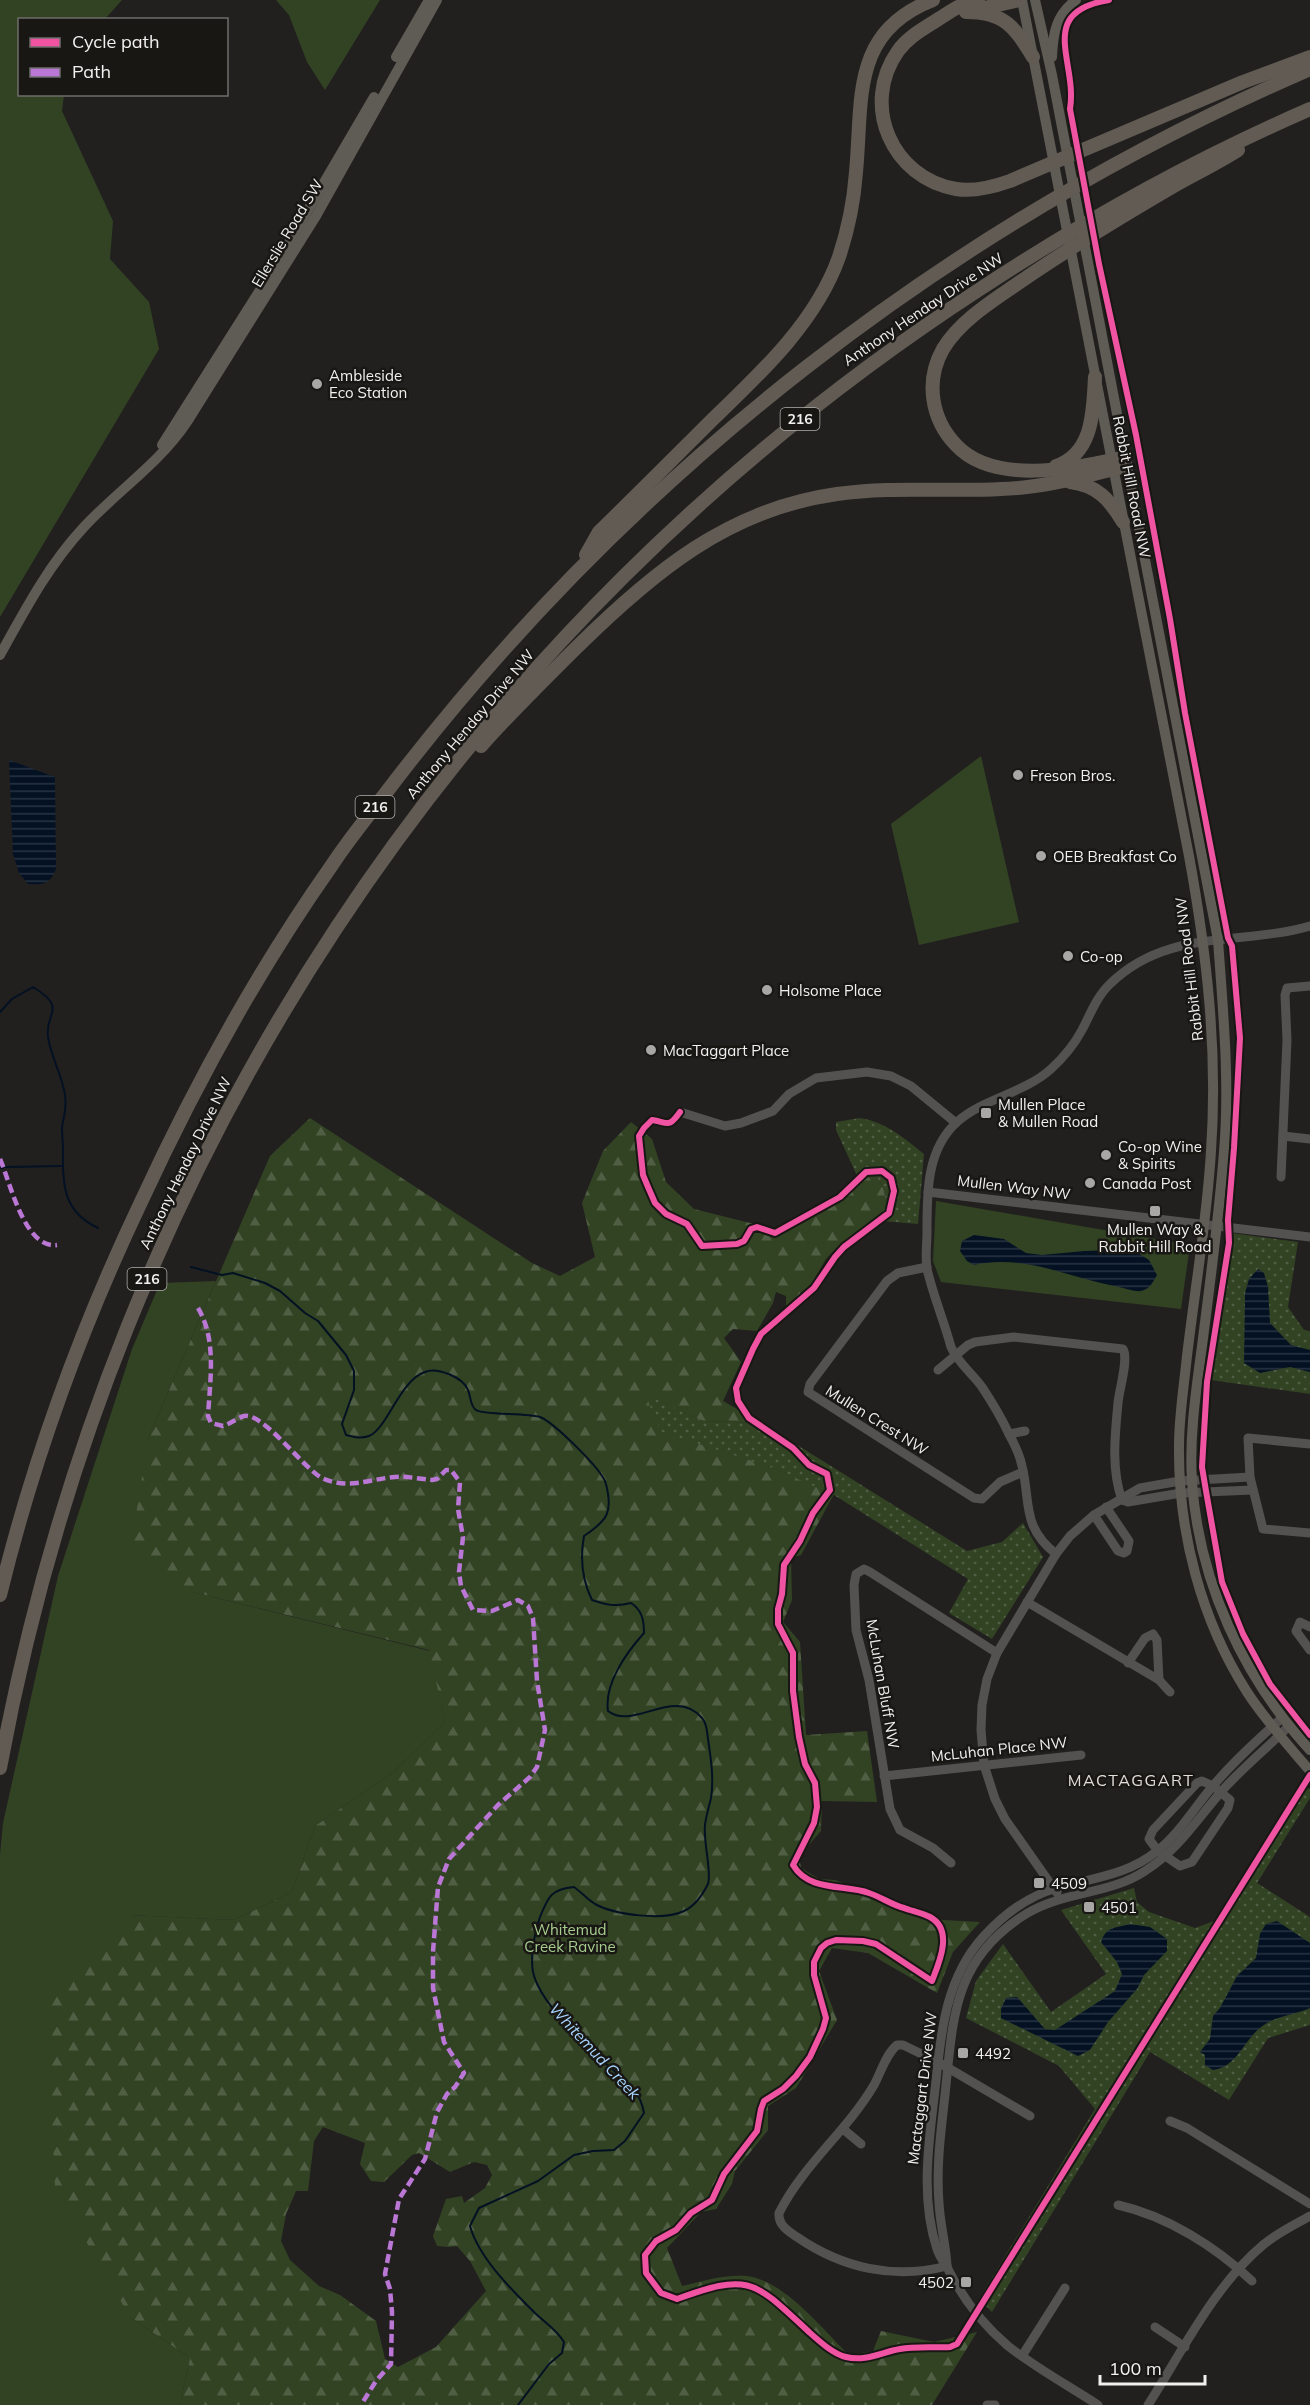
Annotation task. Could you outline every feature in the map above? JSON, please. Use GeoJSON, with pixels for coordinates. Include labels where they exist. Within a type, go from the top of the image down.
{"type":"FeatureCollection","features":[{"type":"Feature","properties":{"kind":"highway"},"geometry":{"type":"LineString","coordinates":[[577,571],[600,532],[751,382],[791,338],[816,302],[839,257],[852,203],[861,93],[867,64],[878,42],[897,20],[910,10],[933,0]]}},
{"type":"Feature","properties":{"kind":"highway"},"geometry":{"type":"LineString","coordinates":[[978,0],[960,4],[907,41],[891,63],[883,86],[882,114],[888,136],[909,167],[936,184],[959,189],[992,187],[1010,181],[1243,82],[1310,57]]}},
{"type":"Feature","properties":{"kind":"highway"},"geometry":{"type":"LineString","coordinates":[[939,18],[1020,0]]}},
{"type":"Feature","properties":{"kind":"highway"},"geometry":{"type":"LineString","coordinates":[[966,12],[985,12],[1001,18],[1011,26],[1033,57]]}},
{"type":"Feature","properties":{"kind":"highway","name":"Anthony Henday Drive NW"},"geometry":{"type":"LineString","coordinates":[[0,1595],[30,1485],[81,1339],[167,1145],[258,981],[343,849],[444,718],[504,649],[577,571],[655,494],[719,437],[799,372],[902,295],[1003,228],[1092,176],[1203,117],[1310,69]]}},
{"type":"Feature","properties":{"kind":"highway","name":"Anthony Henday Drive NW"},"geometry":{"type":"LineString","coordinates":[[0,1768],[24,1652],[56,1531],[94,1413],[139,1298],[216,1130],[274,1027],[336,926],[401,834],[461,756],[501,708],[604,595],[710,494],[764,448],[909,335],[1054,240],[1162,180],[1310,109]]}},
{"type":"Feature","properties":{"kind":"highway"},"geometry":{"type":"LineString","coordinates":[[1119,463],[1024,470],[991,466],[966,455],[949,438],[937,418],[932,393],[936,364],[943,350],[970,319],[1032,274],[1130,212],[1223,160],[1291,117]]}},
{"type":"Feature","properties":{"kind":"highway"},"geometry":{"type":"LineString","coordinates":[[1046,470],[1064,463],[1081,447],[1093,419],[1095,377]]}},
{"type":"Feature","properties":{"kind":"highway"},"geometry":{"type":"LineString","coordinates":[[401,834],[504,720],[607,617],[679,558],[723,530],[776,508],[835,494],[887,489],[1000,490],[1030,487],[1119,463]]}},
{"type":"Feature","properties":{"kind":"highway"},"geometry":{"type":"LineString","coordinates":[[1059,481],[1092,487],[1113,505],[1123,522]]}},
{"type":"Feature","properties":{"kind":"main road","name":"Ellerslie Road SW"},"geometry":{"type":"LineString","coordinates":[[146,470],[309,210],[429,0]]}},
{"type":"Feature","properties":{"kind":"main road","name":"Ellerslie Road SW"},"geometry":{"type":"LineString","coordinates":[[0,655],[52,565],[85,525],[146,470],[183,428],[316,216],[437,0]]}},
{"type":"Feature","properties":{"kind":"main road","name":"Rabbit Hill Road NW"},"geometry":{"type":"LineString","coordinates":[[1020,0],[1095,377],[1119,463],[1123,522],[1190,856],[1204,942],[1214,1067],[1211,1152],[1181,1412],[1180,1487],[1189,1542],[1207,1613],[1237,1675],[1276,1731],[1310,1770]]}},
{"type":"Feature","properties":{"kind":"main road","name":"Rabbit Hill Road NW"},"geometry":{"type":"LineString","coordinates":[[1035,0],[1052,75],[1086,259],[1119,463],[1218,940],[1226,1029],[1224,1152],[1194,1412],[1193,1492],[1206,1562],[1226,1622],[1254,1676],[1285,1722],[1310,1750]]}},
{"type":"Feature","properties":{"kind":"main road"},"geometry":{"type":"LineString","coordinates":[[1052,75],[1053,36],[1056,22],[1076,0]]}},
{"type":"Feature","properties":{"kind":"street"},"geometry":{"type":"LineString","coordinates":[[1056,1554],[1045,1544],[1032,1524],[1026,1502],[1023,1472],[1010,1434],[981,1387],[955,1356],[927,1267],[928,1192],[934,1156],[943,1139],[956,1123],[977,1107],[1023,1088],[1051,1070],[1072,1046],[1107,986],[1127,968],[1149,955],[1169,948],[1310,926]]}},
{"type":"Feature","properties":{"kind":"street"},"geometry":{"type":"LineString","coordinates":[[1281,1177],[1288,1010],[1285,995],[1287,988],[1310,986]]}},
{"type":"Feature","properties":{"kind":"street"},"geometry":{"type":"LineString","coordinates":[[680,1112],[725,1126],[741,1123],[773,1111],[789,1094],[816,1078],[867,1072],[891,1076],[911,1086],[956,1123]]}},
{"type":"Feature","properties":{"kind":"street"},"geometry":{"type":"LineString","coordinates":[[1283,1136],[1310,1139]]}},
{"type":"Feature","properties":{"kind":"street","name":"Mullen Way NW"},"geometry":{"type":"LineString","coordinates":[[928,1192],[1310,1237]]}},
{"type":"Feature","properties":{"kind":"street","name":"Mullen Crest NW"},"geometry":{"type":"LineString","coordinates":[[927,1267],[898,1273],[887,1281],[810,1384],[808,1392],[974,1498],[982,1499],[1000,1482],[1023,1472]]}},
{"type":"Feature","properties":{"kind":"street"},"geometry":{"type":"LineString","coordinates":[[938,1370],[975,1342],[1014,1337],[1123,1349],[1125,1357],[1118,1402],[1115,1459],[1117,1485],[1122,1500]]}},
{"type":"Feature","properties":{"kind":"street"},"geometry":{"type":"LineString","coordinates":[[1010,1434],[1025,1431]]}},
{"type":"Feature","properties":{"kind":"street"},"geometry":{"type":"LineString","coordinates":[[1310,1444],[1248,1438],[1250,1477],[1263,1529],[1310,1533]]}},
{"type":"Feature","properties":{"kind":"street"},"geometry":{"type":"LineString","coordinates":[[1060,1898],[1005,1819],[995,1799],[984,1765],[981,1730],[982,1705],[987,1680],[997,1653],[1056,1554],[1070,1536],[1094,1515],[1122,1500],[1128,1502],[1180,1487],[1192,1480],[1250,1477]]}},
{"type":"Feature","properties":{"kind":"street"},"geometry":{"type":"LineString","coordinates":[[1180,1487],[1193,1492],[1253,1490]]}},
{"type":"Feature","properties":{"kind":"street"},"geometry":{"type":"LineString","coordinates":[[1094,1515],[1118,1551],[1124,1553],[1127,1551],[1129,1541],[1106,1507]]}},
{"type":"Feature","properties":{"kind":"street","name":"McLuhan Bluff NW"},"geometry":{"type":"LineString","coordinates":[[951,1863],[933,1848],[900,1830],[890,1809],[869,1680],[856,1630],[854,1585],[856,1574],[864,1569],[870,1572],[997,1653]]}},
{"type":"Feature","properties":{"kind":"street"},"geometry":{"type":"LineString","coordinates":[[1027,1602],[1159,1680],[1170,1692]]}},
{"type":"Feature","properties":{"kind":"street"},"geometry":{"type":"LineString","coordinates":[[1310,1628],[1300,1622],[1296,1631],[1310,1650]]}},
{"type":"Feature","properties":{"kind":"street"},"geometry":{"type":"LineString","coordinates":[[1128,1663],[1145,1638],[1153,1634],[1156,1640],[1159,1680]]}},
{"type":"Feature","properties":{"kind":"street","name":"Mactaggart Drive NW"},"geometry":{"type":"LineString","coordinates":[[946,2266],[946,2247],[939,2204],[938,2170],[947,2068],[951,2028],[959,1994],[975,1963],[1008,1926],[1029,1912],[1060,1898],[1127,1881],[1145,1872],[1162,1854],[1191,1831],[1221,1792],[1285,1722]]}},
{"type":"Feature","properties":{"kind":"street","name":"Mactaggart Drive NW"},"geometry":{"type":"LineString","coordinates":[[1098,2405],[1022,2356],[1000,2338],[976,2314],[959,2291],[937,2250],[933,2237],[928,2184],[929,2143],[947,2004],[955,1982],[969,1956],[1002,1918],[1025,1902],[1054,1889],[1116,1874],[1162,1854],[1177,1831],[1228,1768],[1276,1731]]}},
{"type":"Feature","properties":{"kind":"street","name":"McLuhan Place NW"},"geometry":{"type":"LineString","coordinates":[[884,1776],[1081,1755]]}},
{"type":"Feature","properties":{"kind":"street"},"geometry":{"type":"LineString","coordinates":[[1202,1781],[1221,1792],[1230,1800],[1228,1808],[1192,1862],[1180,1866],[1162,1854],[1149,1839],[1153,1830],[1197,1783],[1202,1781]]}},
{"type":"Feature","properties":{"kind":"street"},"geometry":{"type":"LineString","coordinates":[[946,2266],[913,2273],[859,2267],[824,2254],[791,2233],[780,2223],[779,2213],[796,2186],[869,2093],[894,2047],[903,2045],[938,2062],[1030,2116]]}},
{"type":"Feature","properties":{"kind":"street"},"geometry":{"type":"LineString","coordinates":[[1170,2121],[1187,2128],[1310,2204]]}},
{"type":"Feature","properties":{"kind":"street"},"geometry":{"type":"LineString","coordinates":[[843,2129],[861,2144]]}},
{"type":"Feature","properties":{"kind":"street"},"geometry":{"type":"LineString","coordinates":[[1118,2205],[1158,2217],[1239,2269],[1252,2282]]}},
{"type":"Feature","properties":{"kind":"street"},"geometry":{"type":"LineString","coordinates":[[1148,2405],[1217,2296],[1239,2269],[1274,2237],[1310,2216]]}},
{"type":"Feature","properties":{"kind":"street"},"geometry":{"type":"LineString","coordinates":[[1022,2356],[1065,2288]]}},
{"type":"Feature","properties":{"kind":"street"},"geometry":{"type":"LineString","coordinates":[[1155,2327],[1185,2347]]}},
{"type":"Feature","properties":{"kind":"street"},"geometry":{"type":"LineString","coordinates":[[987,2405],[995,2405]]}},
{"type":"Feature","properties":{"kind":"green space"},"geometry":{"type":"Polygon","coordinates":[[[0,0],[122,0],[106,18],[18,18],[18,96],[64,96],[62,111],[113,221],[110,259],[149,302],[159,349],[0,617],[0,0]]]}},
{"type":"Feature","properties":{"kind":"green space"},"geometry":{"type":"Polygon","coordinates":[[[276,0],[380,0],[325,90],[307,62],[289,15],[276,0]]]}},
{"type":"Feature","properties":{"kind":"green space"},"geometry":{"type":"Polygon","coordinates":[[[981,756],[1019,922],[919,945],[891,824],[981,756]]]}},
{"type":"Feature","properties":{"kind":"green space","name":"Whitemud Creek Ravine"},"geometry":{"type":"Polygon","coordinates":[[[310,1118],[532,1263],[560,1276],[595,1257],[582,1203],[603,1151],[631,1122],[652,1139],[666,1182],[694,1209],[778,1230],[868,1178],[877,1178],[881,1183],[885,1198],[883,1221],[842,1242],[826,1259],[812,1283],[786,1308],[786,1296],[776,1292],[773,1303],[757,1331],[733,1329],[724,1338],[741,1362],[723,1401],[762,1423],[703,1421],[646,1395],[768,1466],[834,1494],[801,1555],[791,1558],[792,1600],[783,1622],[800,1642],[806,1735],[867,1731],[877,1802],[822,1801],[821,1831],[799,1856],[801,1868],[819,1879],[835,1880],[943,1920],[980,1922],[953,1952],[937,1993],[868,1953],[832,1948],[819,1971],[837,2020],[796,2088],[768,2106],[768,2130],[735,2171],[732,2184],[716,2209],[701,2212],[667,2248],[682,2286],[731,2276],[747,2276],[761,2280],[789,2296],[849,2355],[873,2351],[881,2331],[934,2342],[977,2332],[932,2405],[180,2405],[190,2358],[130,2317],[55,2188],[48,2028],[53,1983],[129,1915],[234,1920],[292,1892],[315,1826],[395,1771],[445,1722],[429,1650],[193,1592],[130,1552],[148,1439],[270,1156],[310,1118]],[[323,2127],[314,2141],[308,2191],[296,2191],[286,2214],[281,2241],[290,2260],[319,2286],[340,2295],[376,2321],[385,2359],[398,2367],[436,2347],[486,2291],[470,2261],[457,2246],[437,2246],[433,2236],[446,2199],[462,2196],[464,2203],[485,2188],[492,2175],[487,2165],[474,2162],[450,2172],[419,2153],[412,2155],[384,2182],[371,2181],[360,2164],[365,2143],[323,2127]]]}},
{"type":"Feature","properties":{"kind":"green space"},"geometry":{"type":"Polygon","coordinates":[[[860,1118],[886,1127],[924,1154],[918,1224],[883,1221],[885,1198],[881,1183],[877,1178],[868,1178],[860,1182],[836,1130],[836,1122],[860,1118]]]}},
{"type":"Feature","properties":{"kind":"green space"},"geometry":{"type":"Polygon","coordinates":[[[936,1201],[1190,1245],[1181,1309],[941,1282],[933,1261],[936,1201]]]}},
{"type":"Feature","properties":{"kind":"green space"},"geometry":{"type":"Polygon","coordinates":[[[1231,1233],[1298,1242],[1288,1307],[1304,1330],[1310,1331],[1310,1394],[1211,1380],[1225,1244],[1231,1233]]]}},
{"type":"Feature","properties":{"kind":"green space"},"geometry":{"type":"Polygon","coordinates":[[[216,1281],[148,1439],[193,1592],[430,1651],[445,1722],[395,1771],[315,1826],[292,1892],[234,1920],[129,1915],[130,2317],[190,2358],[180,2405],[0,2405],[0,1855],[3,1823],[58,1576],[132,1349],[160,1283],[216,1281]]]}},
{"type":"Feature","properties":{"kind":"green space"},"geometry":{"type":"Polygon","coordinates":[[[645,1394],[703,1421],[762,1423],[967,1551],[1002,1542],[1023,1523],[1043,1557],[992,1639],[949,1613],[968,1579],[834,1495],[768,1466],[661,1432],[645,1394]]]}},
{"type":"Feature","properties":{"kind":"green space"},"geometry":{"type":"Polygon","coordinates":[[[1300,1783],[1310,1789],[1310,1798],[1257,1883],[1310,1917],[1310,2025],[1268,2038],[1229,2100],[1150,2052],[992,2312],[979,2299],[1095,2109],[1059,2066],[966,2018],[976,1981],[1003,1944],[1051,2012],[1106,1974],[1061,1910],[1134,1888],[1137,1902],[1149,1912],[1195,1928],[1214,1921],[1300,1783]]]}},
{"type":"Feature","properties":{"kind":"water"},"geometry":{"type":"Polygon","coordinates":[[[9,760],[55,777],[56,869],[49,881],[42,884],[28,884],[19,873],[13,854],[9,760]]]}},
{"type":"Feature","properties":{"kind":"water"},"geometry":{"type":"Polygon","coordinates":[[[974,1235],[1004,1239],[1026,1253],[1042,1255],[1121,1250],[1138,1253],[1149,1260],[1157,1275],[1149,1287],[1138,1291],[1028,1264],[992,1262],[974,1265],[967,1261],[960,1251],[962,1241],[974,1235]]]}},
{"type":"Feature","properties":{"kind":"water"},"geometry":{"type":"Polygon","coordinates":[[[1258,1269],[1264,1273],[1268,1287],[1270,1323],[1291,1345],[1310,1350],[1310,1372],[1290,1367],[1260,1373],[1244,1363],[1245,1293],[1249,1279],[1258,1269]]]}},
{"type":"Feature","properties":{"kind":"water"},"geometry":{"type":"Polygon","coordinates":[[[1277,1921],[1310,1943],[1310,2008],[1266,2023],[1255,2032],[1234,2059],[1221,2068],[1213,2070],[1205,2065],[1205,2055],[1200,2052],[1210,2039],[1213,2016],[1220,2008],[1237,1976],[1256,1958],[1260,1934],[1266,1924],[1277,1921]]]}},
{"type":"Feature","properties":{"kind":"water"},"geometry":{"type":"Polygon","coordinates":[[[1130,1924],[1150,1927],[1167,1939],[1167,1951],[1144,1975],[1137,1989],[1108,2022],[1090,2050],[1078,2056],[1001,2018],[1001,2009],[1006,1998],[1017,1997],[1045,2029],[1055,2030],[1115,1991],[1122,1974],[1117,1962],[1101,1942],[1109,1930],[1130,1924]]]}},
{"type":"Feature","properties":{"kind":"waterway","name":"Whitemud Creek"},"geometry":{"type":"LineString","coordinates":[[0,1012],[12,999],[33,987],[44,994],[53,1006],[48,1037],[66,1099],[62,1127],[63,1176],[67,1197],[78,1214],[98,1228]]}},
{"type":"Feature","properties":{"kind":"waterway"},"geometry":{"type":"LineString","coordinates":[[5,1167],[62,1166]]}},
{"type":"Feature","properties":{"kind":"waterway","name":"Whitemud Creek"},"geometry":{"type":"LineString","coordinates":[[191,1267],[222,1275],[233,1273],[265,1283],[280,1291],[318,1321],[346,1355],[354,1371],[354,1390],[342,1424],[346,1435],[363,1437],[376,1432],[408,1384],[425,1372],[436,1371],[449,1374],[461,1381],[468,1390],[476,1410],[540,1417],[566,1437],[603,1477],[608,1494],[607,1514],[599,1525],[584,1536],[583,1569],[592,1600],[616,1605],[631,1603],[640,1612],[644,1624],[644,1633],[624,1659],[613,1680],[609,1690],[608,1711],[618,1716],[629,1716],[679,1706],[691,1709],[704,1720],[706,1725],[712,1791],[705,1832],[709,1879],[704,1892],[692,1906],[684,1911],[664,1916],[652,1916],[627,1914],[604,1908],[592,1902],[574,1887],[566,1888],[551,1895],[538,1923],[532,1959],[537,1984],[553,2009],[575,2034],[635,2091],[644,2113],[625,2141],[614,2150],[574,2155],[538,2181],[479,2208],[470,2226],[474,2238],[488,2261],[506,2283],[564,2342],[562,2353],[549,2364],[518,2405]]}},
{"type":"Feature","properties":{"kind":"marked path"},"geometry":{"type":"LineString","coordinates":[[0,1159],[27,1225],[45,1243],[57,1245]]}},
{"type":"Feature","properties":{"kind":"marked path"},"geometry":{"type":"LineString","coordinates":[[198,1308],[204,1320],[210,1347],[208,1416],[211,1423],[223,1426],[244,1416],[252,1417],[272,1431],[322,1478],[341,1483],[400,1477],[432,1480],[437,1479],[446,1470],[451,1470],[460,1482],[458,1509],[463,1537],[459,1572],[461,1586],[473,1610],[492,1611],[518,1600],[528,1606],[533,1618],[537,1681],[545,1730],[537,1767],[530,1777],[498,1805],[449,1859],[438,1887],[433,1988],[444,2042],[464,2073],[455,2087],[447,2094],[437,2112],[425,2159],[399,2199],[385,2274],[390,2289],[392,2312],[391,2364],[376,2381],[361,2405]]}},
{"type":"Feature","properties":{"kind":"cycle path"},"geometry":{"type":"LineString","coordinates":[[1109,0],[1086,6],[1073,15],[1066,27],[1065,41],[1071,91],[1070,109],[1099,264],[1136,435],[1185,713],[1228,938],[1232,946],[1240,1038],[1228,1220],[1229,1243],[1207,1382],[1202,1467],[1222,1582],[1243,1634],[1270,1684],[1310,1735]]}},
{"type":"Feature","properties":{"kind":"cycle path"},"geometry":{"type":"LineString","coordinates":[[680,1112],[670,1123],[652,1120],[639,1136],[643,1175],[655,1203],[666,1214],[687,1224],[702,1246],[737,1244],[744,1241],[751,1229],[757,1227],[775,1233],[840,1197],[866,1172],[882,1171],[891,1178],[894,1191],[889,1213],[844,1247],[814,1288],[761,1334],[736,1388],[738,1401],[749,1418],[793,1448],[809,1465],[827,1474],[830,1490],[813,1513],[800,1541],[784,1565],[782,1594],[778,1609],[778,1624],[793,1653],[793,1691],[799,1737],[805,1764],[815,1783],[817,1807],[814,1823],[793,1865],[808,1880],[869,1893],[930,1917],[941,1930],[943,1947],[932,1981],[876,1944],[836,1940],[821,1948],[814,1962],[814,1975],[826,2018],[823,2029],[810,2057],[796,2076],[783,2089],[764,2101],[757,2131],[724,2174],[712,2200],[691,2213],[676,2230],[656,2241],[645,2255],[646,2273],[661,2293],[677,2299],[721,2286],[736,2284],[750,2286],[775,2302],[831,2350],[853,2358],[906,2348],[950,2347],[957,2344],[1310,1775]]}},
{"type":"Feature","properties":{"kind":"place","name":"Ambleside Eco Station"},"geometry":{"type":"Point","coordinates":[317,384]}},
{"type":"Feature","properties":{"kind":"place","name":"Freson Bros."},"geometry":{"type":"Point","coordinates":[1018,775]}},
{"type":"Feature","properties":{"kind":"place","name":"OEB Breakfast Co"},"geometry":{"type":"Point","coordinates":[1041,856]}},
{"type":"Feature","properties":{"kind":"place","name":"Co-op"},"geometry":{"type":"Point","coordinates":[1068,956]}},
{"type":"Feature","properties":{"kind":"place","name":"Holsome Place"},"geometry":{"type":"Point","coordinates":[767,990]}},
{"type":"Feature","properties":{"kind":"place","name":"MacTaggart Place"},"geometry":{"type":"Point","coordinates":[651,1050]}},
{"type":"Feature","properties":{"kind":"place","name":"Mullen Place & Mullen Road"},"geometry":{"type":"Point","coordinates":[986,1113]}},
{"type":"Feature","properties":{"kind":"place","name":"Co-op Wine & Spirits"},"geometry":{"type":"Point","coordinates":[1106,1155]}},
{"type":"Feature","properties":{"kind":"place","name":"Canada Post"},"geometry":{"type":"Point","coordinates":[1090,1183]}},
{"type":"Feature","properties":{"kind":"place","name":"Mullen Way & Rabbit Hill Road"},"geometry":{"type":"Point","coordinates":[1155,1211]}},
{"type":"Feature","properties":{"kind":"place","name":"4509"},"geometry":{"type":"Point","coordinates":[1039,1883]}},
{"type":"Feature","properties":{"kind":"place","name":"4501"},"geometry":{"type":"Point","coordinates":[1089,1907]}},
{"type":"Feature","properties":{"kind":"place","name":"4492"},"geometry":{"type":"Point","coordinates":[963,2053]}},
{"type":"Feature","properties":{"kind":"place","name":"4502"},"geometry":{"type":"Point","coordinates":[966,2282]}},
{"type":"Feature","properties":{"kind":"district","name":"MACTAGGART"},"geometry":{"type":"Point","coordinates":[1131,1780]}}]}
